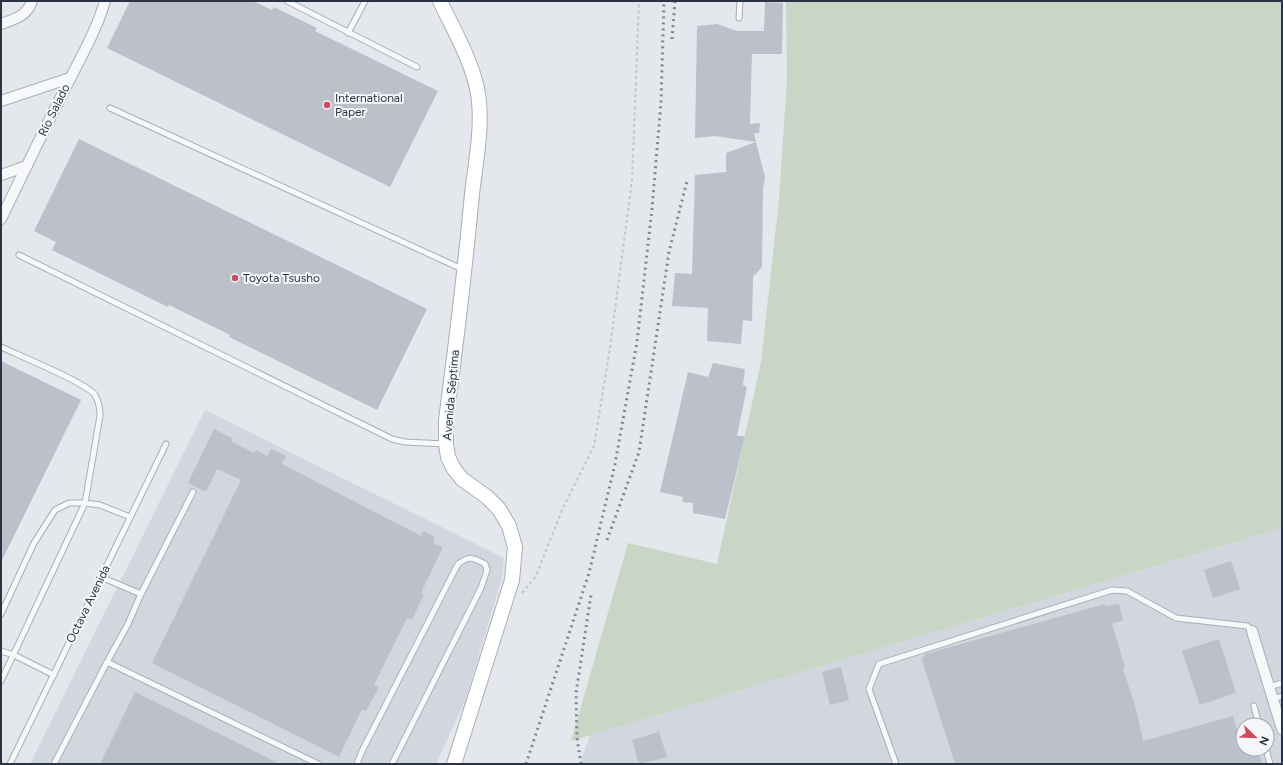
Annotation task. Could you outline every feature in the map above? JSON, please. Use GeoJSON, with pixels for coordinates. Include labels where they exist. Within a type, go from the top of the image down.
{"type":"FeatureCollection","features":[{"type":"Feature","properties":{"kind":"street"},"geometry":{"type":"LineString","coordinates":[[1,24],[25,14],[32,1]]}},
{"type":"Feature","properties":{"kind":"street","name":"Río Salado"},"geometry":{"type":"LineString","coordinates":[[1,219],[93,34],[101,16],[105,1]]}},
{"type":"Feature","properties":{"kind":"street","name":"Avenida Séptima"},"geometry":{"type":"LineString","coordinates":[[440,1],[468,59],[477,89],[479,109],[465,270],[446,420],[446,444],[448,457],[462,480],[486,497],[499,509],[509,526],[515,547],[512,580],[454,764]]}},
{"type":"Feature","properties":{"kind":"street"},"geometry":{"type":"LineString","coordinates":[[1,100],[70,78]]}},
{"type":"Feature","properties":{"kind":"street"},"geometry":{"type":"LineString","coordinates":[[1,175],[27,166]]}},
{"type":"Feature","properties":{"kind":"street"},"geometry":{"type":"LineString","coordinates":[[1252,631],[1269,687],[1277,698],[1282,729]]}},
{"type":"Feature","properties":{"kind":"lane"},"geometry":{"type":"LineString","coordinates":[[287,1],[417,67]]}},
{"type":"Feature","properties":{"kind":"lane"},"geometry":{"type":"LineString","coordinates":[[348,33],[365,1]]}},
{"type":"Feature","properties":{"kind":"lane"},"geometry":{"type":"LineString","coordinates":[[739,18],[740,1]]}},
{"type":"Feature","properties":{"kind":"lane"},"geometry":{"type":"LineString","coordinates":[[110,108],[465,270]]}},
{"type":"Feature","properties":{"kind":"lane"},"geometry":{"type":"LineString","coordinates":[[19,255],[392,439],[405,442],[446,444]]}},
{"type":"Feature","properties":{"kind":"lane"},"geometry":{"type":"LineString","coordinates":[[1,347],[82,385],[94,394],[100,405],[100,416],[85,503],[1,681]]}},
{"type":"Feature","properties":{"kind":"lane","name":"Octava Avenida"},"geometry":{"type":"LineString","coordinates":[[10,764],[166,444]]}},
{"type":"Feature","properties":{"kind":"lane"},"geometry":{"type":"LineString","coordinates":[[54,764],[128,624],[141,594],[193,492]]}},
{"type":"Feature","properties":{"kind":"lane"},"geometry":{"type":"LineString","coordinates":[[1,614],[34,543],[56,510],[69,503],[85,503],[100,505],[130,517]]}},
{"type":"Feature","properties":{"kind":"lane"},"geometry":{"type":"LineString","coordinates":[[357,764],[365,744],[458,564],[465,559],[471,558],[480,561],[485,564],[487,570],[481,588],[392,764]]}},
{"type":"Feature","properties":{"kind":"lane"},"geometry":{"type":"LineString","coordinates":[[101,578],[141,594]]}},
{"type":"Feature","properties":{"kind":"lane"},"geometry":{"type":"LineString","coordinates":[[896,764],[870,689],[879,664],[1112,590],[1127,591],[1176,618],[1247,626],[1252,631]]}},
{"type":"Feature","properties":{"kind":"lane"},"geometry":{"type":"LineString","coordinates":[[1,651],[14,655],[54,675]]}},
{"type":"Feature","properties":{"kind":"lane"},"geometry":{"type":"LineString","coordinates":[[107,662],[318,764]]}},
{"type":"Feature","properties":{"kind":"lane"},"geometry":{"type":"LineString","coordinates":[[1269,687],[1282,683]]}},
{"type":"Feature","properties":{"kind":"lane"},"geometry":{"type":"LineString","coordinates":[[1254,706],[1257,717]]}},
{"type":"Feature","properties":{"kind":"path"},"geometry":{"type":"LineString","coordinates":[[517,598],[536,576],[562,510],[594,446],[610,348],[632,180],[639,1]]}},
{"type":"Feature","properties":{"kind":"shaded area"},"geometry":{"type":"Polygon","coordinates":[[[205,410],[504,558],[502,578],[465,701],[436,764],[30,764],[205,410]]]}},
{"type":"Feature","properties":{"kind":"shaded area"},"geometry":{"type":"Polygon","coordinates":[[[1282,528],[1282,764],[580,764],[590,735],[1282,528]]]}},
{"type":"Feature","properties":{"kind":"green space"},"geometry":{"type":"Polygon","coordinates":[[[786,1],[1282,1],[1282,528],[571,741],[628,543],[717,564],[761,362],[779,199],[787,79],[786,1]]]}},
{"type":"Feature","properties":{"kind":"building","name":"International Paper"},"geometry":{"type":"Polygon","coordinates":[[[130,1],[253,1],[272,10],[274,7],[317,28],[315,31],[438,91],[390,187],[107,48],[130,1]]]}},
{"type":"Feature","properties":{"kind":"building"},"geometry":{"type":"Polygon","coordinates":[[[765,2],[783,3],[782,54],[752,54],[750,124],[760,123],[759,133],[754,133],[756,142],[715,136],[695,138],[697,26],[717,24],[737,31],[764,31],[765,2]]]}},
{"type":"Feature","properties":{"kind":"building","name":"Toyota Tsusho"},"geometry":{"type":"Polygon","coordinates":[[[79,139],[427,309],[377,410],[229,337],[230,335],[169,305],[168,307],[52,250],[56,242],[34,231],[79,139]]]}},
{"type":"Feature","properties":{"kind":"building"},"geometry":{"type":"Polygon","coordinates":[[[756,142],[765,177],[763,188],[762,267],[753,277],[752,321],[743,320],[741,344],[707,341],[708,308],[672,306],[675,273],[692,274],[695,175],[726,172],[726,153],[756,142]]]}},
{"type":"Feature","properties":{"kind":"building"},"geometry":{"type":"Polygon","coordinates":[[[1,361],[81,400],[1,562],[1,361]]]}},
{"type":"Feature","properties":{"kind":"building"},"geometry":{"type":"Polygon","coordinates":[[[713,363],[745,369],[743,385],[747,387],[737,436],[745,436],[725,519],[693,513],[693,503],[682,502],[683,497],[660,492],[688,372],[708,377],[713,363]]]}},
{"type":"Feature","properties":{"kind":"building"},"geometry":{"type":"Polygon","coordinates":[[[214,429],[232,438],[231,441],[254,453],[256,450],[267,456],[271,449],[286,456],[282,464],[421,536],[423,531],[435,537],[433,543],[443,547],[421,593],[424,594],[412,620],[407,618],[374,685],[379,687],[366,711],[362,709],[339,757],[152,663],[241,480],[217,469],[206,492],[188,483],[214,429]]]}},
{"type":"Feature","properties":{"kind":"building"},"geometry":{"type":"Polygon","coordinates":[[[1231,561],[1240,589],[1213,598],[1204,570],[1231,561]]]}},
{"type":"Feature","properties":{"kind":"building"},"geometry":{"type":"Polygon","coordinates":[[[1105,604],[1106,606],[1119,604],[1123,620],[1112,624],[1125,667],[1123,669],[1136,709],[1143,741],[1233,716],[1235,723],[1235,757],[1260,757],[1262,764],[955,764],[922,660],[925,654],[1105,604]]]}},
{"type":"Feature","properties":{"kind":"building"},"geometry":{"type":"Polygon","coordinates":[[[1219,639],[1236,693],[1200,705],[1182,651],[1219,639]]]}},
{"type":"Feature","properties":{"kind":"building"},"geometry":{"type":"Polygon","coordinates":[[[841,667],[849,700],[830,705],[822,672],[841,667]]]}},
{"type":"Feature","properties":{"kind":"building"},"geometry":{"type":"Polygon","coordinates":[[[135,692],[280,764],[100,764],[135,692]]]}},
{"type":"Feature","properties":{"kind":"building"},"geometry":{"type":"Polygon","coordinates":[[[659,732],[667,757],[639,764],[632,740],[659,732]]]}},
{"type":"Feature","properties":{"kind":"railway"},"geometry":{"type":"LineString","coordinates":[[526,764],[589,573],[615,464],[637,342],[652,209],[661,102],[664,1]]}},
{"type":"Feature","properties":{"kind":"railway"},"geometry":{"type":"LineString","coordinates":[[672,39],[675,1]]}},
{"type":"Feature","properties":{"kind":"railway"},"geometry":{"type":"LineString","coordinates":[[607,540],[639,452],[669,252],[687,181]]}},
{"type":"Feature","properties":{"kind":"railway"},"geometry":{"type":"LineString","coordinates":[[581,764],[577,738],[576,693],[591,595]]}},
{"type":"Feature","properties":{"kind":"place","name":"International Paper"},"geometry":{"type":"Point","coordinates":[327,105]}},
{"type":"Feature","properties":{"kind":"place","name":"Toyota Tsusho"},"geometry":{"type":"Point","coordinates":[235,278]}}]}
